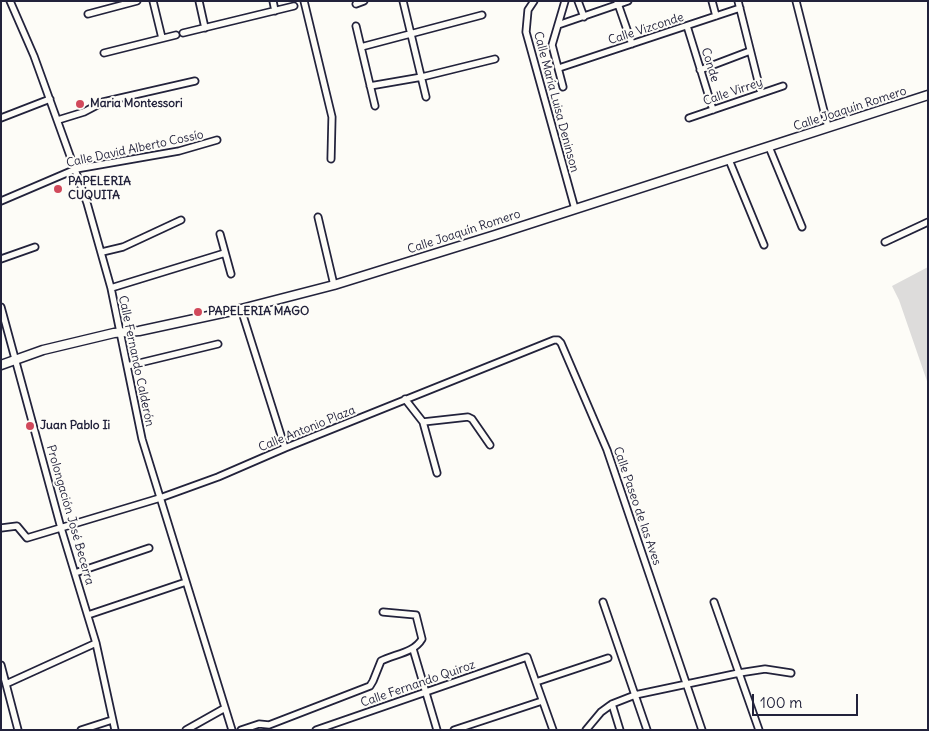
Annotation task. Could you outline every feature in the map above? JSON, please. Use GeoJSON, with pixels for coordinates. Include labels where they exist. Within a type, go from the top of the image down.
{"type":"FeatureCollection","features":[{"type":"Feature","properties":{"kind":"street","name":"Calle Fernando Calderón"},"geometry":{"type":"LineString","coordinates":[[10,1],[50,98],[76,170],[102,252],[142,440],[232,730]]}},
{"type":"Feature","properties":{"kind":"street"},"geometry":{"type":"LineString","coordinates":[[88,14],[138,1]]}},
{"type":"Feature","properties":{"kind":"street"},"geometry":{"type":"LineString","coordinates":[[153,1],[162,38]]}},
{"type":"Feature","properties":{"kind":"street"},"geometry":{"type":"LineString","coordinates":[[199,1],[205,28]]}},
{"type":"Feature","properties":{"kind":"street"},"geometry":{"type":"LineString","coordinates":[[273,1],[275,11]]}},
{"type":"Feature","properties":{"kind":"street"},"geometry":{"type":"LineString","coordinates":[[304,1],[332,117],[331,159]]}},
{"type":"Feature","properties":{"kind":"street"},"geometry":{"type":"LineString","coordinates":[[356,4],[364,1]]}},
{"type":"Feature","properties":{"kind":"street","name":"Calle María Luisa Deninson"},"geometry":{"type":"LineString","coordinates":[[534,1],[528,10],[526,32],[574,208]]}},
{"type":"Feature","properties":{"kind":"street"},"geometry":{"type":"LineString","coordinates":[[563,87],[552,45],[565,1]]}},
{"type":"Feature","properties":{"kind":"street"},"geometry":{"type":"LineString","coordinates":[[578,1],[584,17]]}},
{"type":"Feature","properties":{"kind":"street"},"geometry":{"type":"LineString","coordinates":[[558,25],[628,1]]}},
{"type":"Feature","properties":{"kind":"street"},"geometry":{"type":"LineString","coordinates":[[712,1],[716,16]]}},
{"type":"Feature","properties":{"kind":"street"},"geometry":{"type":"LineString","coordinates":[[738,1],[761,93]]}},
{"type":"Feature","properties":{"kind":"street"},"geometry":{"type":"LineString","coordinates":[[796,1],[828,127]]}},
{"type":"Feature","properties":{"kind":"street"},"geometry":{"type":"LineString","coordinates":[[405,2],[426,96]]}},
{"type":"Feature","properties":{"kind":"street"},"geometry":{"type":"LineString","coordinates":[[618,3],[632,44]]}},
{"type":"Feature","properties":{"kind":"street"},"geometry":{"type":"LineString","coordinates":[[183,33],[294,6]]}},
{"type":"Feature","properties":{"kind":"street","name":"Calle Vizconde"},"geometry":{"type":"LineString","coordinates":[[559,68],[740,8]]}},
{"type":"Feature","properties":{"kind":"street"},"geometry":{"type":"LineString","coordinates":[[361,46],[482,15]]}},
{"type":"Feature","properties":{"kind":"street"},"geometry":{"type":"LineString","coordinates":[[356,26],[375,106]]}},
{"type":"Feature","properties":{"kind":"street","name":"Conde"},"geometry":{"type":"LineString","coordinates":[[688,26],[713,110]]}},
{"type":"Feature","properties":{"kind":"street"},"geometry":{"type":"LineString","coordinates":[[104,52],[176,35]]}},
{"type":"Feature","properties":{"kind":"street"},"geometry":{"type":"LineString","coordinates":[[700,70],[750,51]]}},
{"type":"Feature","properties":{"kind":"street"},"geometry":{"type":"LineString","coordinates":[[370,86],[422,77],[494,59]]}},
{"type":"Feature","properties":{"kind":"street"},"geometry":{"type":"LineString","coordinates":[[58,120],[84,112],[103,102],[194,81]]}},
{"type":"Feature","properties":{"kind":"street","name":"Calle Virrey"},"geometry":{"type":"LineString","coordinates":[[689,118],[783,86]]}},
{"type":"Feature","properties":{"kind":"street","name":"Calle Joaquín Romero"},"geometry":{"type":"LineString","coordinates":[[1,366],[43,350],[120,332],[139,331],[241,309],[334,285],[928,95]]}},
{"type":"Feature","properties":{"kind":"street"},"geometry":{"type":"LineString","coordinates":[[1,118],[50,98]]}},
{"type":"Feature","properties":{"kind":"street","name":"Calle David Alberto Cossío"},"geometry":{"type":"LineString","coordinates":[[1,201],[76,170],[179,151],[217,140]]}},
{"type":"Feature","properties":{"kind":"street"},"geometry":{"type":"LineString","coordinates":[[769,147],[802,227]]}},
{"type":"Feature","properties":{"kind":"street"},"geometry":{"type":"LineString","coordinates":[[729,160],[764,245]]}},
{"type":"Feature","properties":{"kind":"street"},"geometry":{"type":"LineString","coordinates":[[318,217],[334,285]]}},
{"type":"Feature","properties":{"kind":"street"},"geometry":{"type":"LineString","coordinates":[[102,252],[123,246],[181,220]]}},
{"type":"Feature","properties":{"kind":"street"},"geometry":{"type":"LineString","coordinates":[[885,242],[928,222]]}},
{"type":"Feature","properties":{"kind":"street"},"geometry":{"type":"LineString","coordinates":[[220,234],[232,274]]}},
{"type":"Feature","properties":{"kind":"street"},"geometry":{"type":"LineString","coordinates":[[1,259],[35,247]]}},
{"type":"Feature","properties":{"kind":"street"},"geometry":{"type":"LineString","coordinates":[[111,288],[225,253]]}},
{"type":"Feature","properties":{"kind":"street","name":"Prolongación José Becerra"},"geometry":{"type":"LineString","coordinates":[[1,307],[61,528],[96,643],[115,730]]}},
{"type":"Feature","properties":{"kind":"street"},"geometry":{"type":"LineString","coordinates":[[241,309],[285,448]]}},
{"type":"Feature","properties":{"kind":"street","name":"Calle Antonio Plaza"},"geometry":{"type":"LineString","coordinates":[[1,528],[18,526],[27,538],[160,498],[218,477],[285,448],[558,340]]}},
{"type":"Feature","properties":{"kind":"street","name":"Calle Paseo de las Aves"},"geometry":{"type":"LineString","coordinates":[[558,340],[561,343],[607,450],[702,730]]}},
{"type":"Feature","properties":{"kind":"street"},"geometry":{"type":"LineString","coordinates":[[127,366],[218,344]]}},
{"type":"Feature","properties":{"kind":"street"},"geometry":{"type":"LineString","coordinates":[[406,400],[423,422],[437,473]]}},
{"type":"Feature","properties":{"kind":"street"},"geometry":{"type":"LineString","coordinates":[[423,422],[468,417],[472,419],[490,445]]}},
{"type":"Feature","properties":{"kind":"street"},"geometry":{"type":"LineString","coordinates":[[75,573],[150,548]]}},
{"type":"Feature","properties":{"kind":"street"},"geometry":{"type":"LineString","coordinates":[[88,615],[186,582]]}},
{"type":"Feature","properties":{"kind":"street"},"geometry":{"type":"LineString","coordinates":[[603,602],[646,730]]}},
{"type":"Feature","properties":{"kind":"street"},"geometry":{"type":"LineString","coordinates":[[714,602],[759,730]]}},
{"type":"Feature","properties":{"kind":"street"},"geometry":{"type":"LineString","coordinates":[[241,730],[259,724],[269,724],[370,686],[381,661],[413,649],[422,639],[416,615],[383,612]]}},
{"type":"Feature","properties":{"kind":"street"},"geometry":{"type":"LineString","coordinates":[[6,684],[96,643]]}},
{"type":"Feature","properties":{"kind":"street"},"geometry":{"type":"LineString","coordinates":[[413,649],[437,730]]}},
{"type":"Feature","properties":{"kind":"street","name":"Calle Fernando Quiroz"},"geometry":{"type":"LineString","coordinates":[[316,730],[327,728],[426,690],[527,657],[536,682]]}},
{"type":"Feature","properties":{"kind":"street"},"geometry":{"type":"LineString","coordinates":[[553,730],[536,682],[608,658]]}},
{"type":"Feature","properties":{"kind":"street"},"geometry":{"type":"LineString","coordinates":[[1,665],[18,730]]}},
{"type":"Feature","properties":{"kind":"street"},"geometry":{"type":"LineString","coordinates":[[586,730],[601,712],[612,704],[634,695],[765,669],[791,673]]}},
{"type":"Feature","properties":{"kind":"street"},"geometry":{"type":"LineString","coordinates":[[454,730],[542,701]]}},
{"type":"Feature","properties":{"kind":"street"},"geometry":{"type":"LineString","coordinates":[[612,704],[620,730]]}},
{"type":"Feature","properties":{"kind":"street"},"geometry":{"type":"LineString","coordinates":[[186,730],[225,708]]}},
{"type":"Feature","properties":{"kind":"street"},"geometry":{"type":"LineString","coordinates":[[81,730],[112,720]]}},
{"type":"Feature","properties":{"kind":"shaded area"},"geometry":{"type":"Polygon","coordinates":[[[928,267],[928,384],[899,300],[892,286],[928,267]]]}},
{"type":"Feature","properties":{"kind":"place","name":"Maria Montessori"},"geometry":{"type":"Point","coordinates":[80,104]}},
{"type":"Feature","properties":{"kind":"place","name":"PAPELERIA CUQUITA"},"geometry":{"type":"Point","coordinates":[58,189]}},
{"type":"Feature","properties":{"kind":"place","name":"PAPELERIA MAGO"},"geometry":{"type":"Point","coordinates":[198,312]}},
{"type":"Feature","properties":{"kind":"place","name":"Juan Pablo Ii"},"geometry":{"type":"Point","coordinates":[30,426]}}]}
